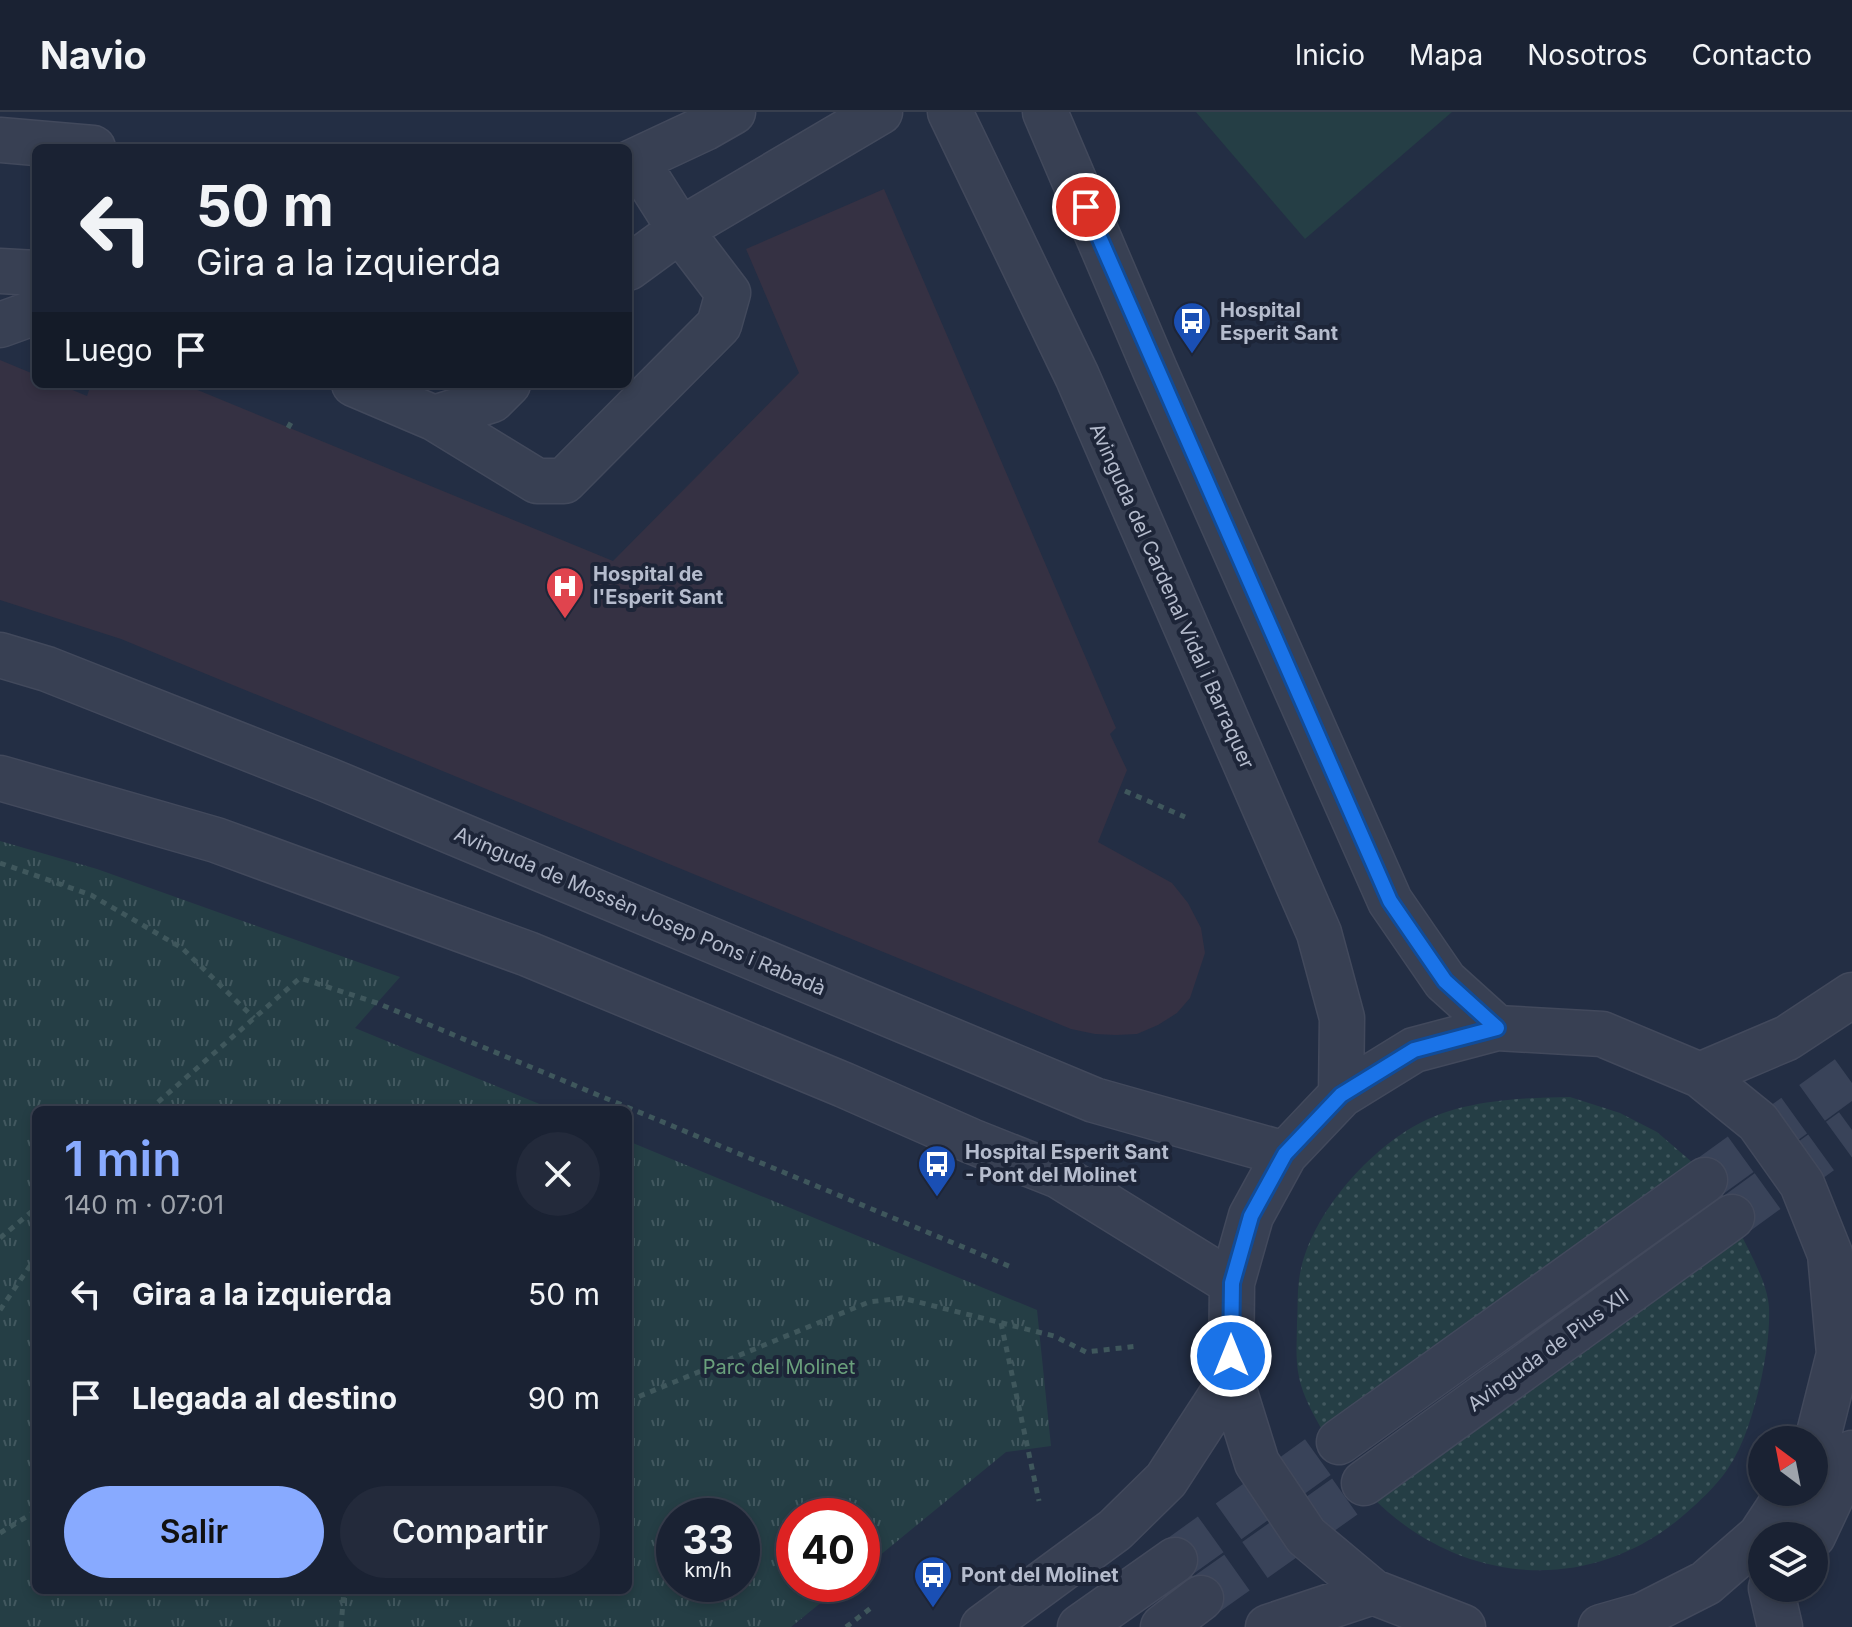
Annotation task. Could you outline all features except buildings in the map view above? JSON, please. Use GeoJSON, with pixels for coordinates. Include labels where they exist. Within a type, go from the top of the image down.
{"type":"FeatureCollection","features":[{"type":"Feature","properties":{"kind":"street"},"geometry":{"type":"LineString","coordinates":[[363,388],[434,418],[537,481],[564,481],[719,325],[728,293],[632,163],[733,112]]}},
{"type":"Feature","properties":{"kind":"street"},"geometry":{"type":"LineString","coordinates":[[632,265],[680,230],[880,112]]}},
{"type":"Feature","properties":{"kind":"street","name":"Avinguda del Cardenal Vidal i Barraquer"},"geometry":{"type":"LineString","coordinates":[[950,112],[1077,376],[1319,933],[1342,1018],[1341,1095]]}},
{"type":"Feature","properties":{"kind":"street"},"geometry":{"type":"LineString","coordinates":[[1045,112],[1155,370],[1390,901],[1445,981],[1497,1028]]}},
{"type":"Feature","properties":{"kind":"street"},"geometry":{"type":"LineString","coordinates":[[0,140],[46,144]]}},
{"type":"Feature","properties":{"kind":"street"},"geometry":{"type":"LineString","coordinates":[[0,271],[32,273]]}},
{"type":"Feature","properties":{"kind":"street"},"geometry":{"type":"LineString","coordinates":[[0,325],[32,313]]}},
{"type":"Feature","properties":{"kind":"street"},"geometry":{"type":"LineString","coordinates":[[434,418],[492,400],[504,388]]}},
{"type":"Feature","properties":{"kind":"street","name":"Avinguda de Mossèn Josep Pons i Rabadà"},"geometry":{"type":"LineString","coordinates":[[0,655],[47,669],[328,780],[1094,1100],[1285,1154]]}},
{"type":"Feature","properties":{"kind":"street"},"geometry":{"type":"LineString","coordinates":[[0,778],[216,840],[528,954],[1059,1176],[1232,1283]]}},
{"type":"Feature","properties":{"kind":"street"},"geometry":{"type":"LineString","coordinates":[[1700,1075],[1787,1038],[1852,995]]}},
{"type":"Feature","properties":{"kind":"street"},"geometry":{"type":"LineString","coordinates":[[1463,1627],[1373,1592],[1306,1536],[1257,1463],[1231,1380],[1232,1283],[1251,1216],[1285,1154],[1341,1095],[1414,1050],[1497,1028],[1602,1034],[1700,1075],[1758,1122],[1802,1184],[1830,1254],[1839,1354],[1821,1426]]}},
{"type":"Feature","properties":{"kind":"street"},"geometry":{"type":"LineString","coordinates":[[1339,1442],[1705,1180]]}},
{"type":"Feature","properties":{"kind":"street","name":"Avinguda de Pius XII"},"geometry":{"type":"LineString","coordinates":[[1364,1483],[1732,1217]]}},
{"type":"Feature","properties":{"kind":"street"},"geometry":{"type":"LineString","coordinates":[[1830,1254],[1852,1217]]}},
{"type":"Feature","properties":{"kind":"street"},"geometry":{"type":"LineString","coordinates":[[983,1627],[1115,1530],[1166,1480],[1231,1380]]}},
{"type":"Feature","properties":{"kind":"street"},"geometry":{"type":"LineString","coordinates":[[1820,1522],[1852,1453]]}},
{"type":"Feature","properties":{"kind":"street"},"geometry":{"type":"LineString","coordinates":[[1601,1627],[1643,1615],[1706,1583],[1748,1551]]}},
{"type":"Feature","properties":{"kind":"street"},"geometry":{"type":"LineString","coordinates":[[1080,1627],[1175,1560]]}},
{"type":"Feature","properties":{"kind":"street"},"geometry":{"type":"LineString","coordinates":[[1268,1627],[1373,1592]]}},
{"type":"Feature","properties":{"kind":"street"},"geometry":{"type":"LineString","coordinates":[[1163,1627],[1201,1598]]}},
{"type":"Feature","properties":{"kind":"street"},"geometry":{"type":"LineString","coordinates":[[1774,1602],[1780,1627]]}},
{"type":"Feature","properties":{"kind":"street"},"geometry":{"type":"LineString","coordinates":[[1804,1602],[1807,1627]]}},
{"type":"Feature","properties":{"kind":"path"},"geometry":{"type":"LineString","coordinates":[[288,428],[293,419]]}},
{"type":"Feature","properties":{"kind":"path"},"geometry":{"type":"LineString","coordinates":[[1125,791],[1185,817]]}},
{"type":"Feature","properties":{"kind":"path"},"geometry":{"type":"LineString","coordinates":[[0,863],[91,895],[182,948],[254,1018]]}},
{"type":"Feature","properties":{"kind":"path"},"geometry":{"type":"LineString","coordinates":[[154,1106],[300,978],[364,999],[622,1106]]}},
{"type":"Feature","properties":{"kind":"path"},"geometry":{"type":"LineString","coordinates":[[632,1110],[1011,1267]]}},
{"type":"Feature","properties":{"kind":"path"},"geometry":{"type":"LineString","coordinates":[[0,1238],[32,1211]]}},
{"type":"Feature","properties":{"kind":"path"},"geometry":{"type":"LineString","coordinates":[[0,1310],[32,1263]]}},
{"type":"Feature","properties":{"kind":"path"},"geometry":{"type":"LineString","coordinates":[[632,1399],[869,1302],[902,1298],[1054,1336],[1086,1352],[1138,1346]]}},
{"type":"Feature","properties":{"kind":"path"},"geometry":{"type":"LineString","coordinates":[[1001,1323],[1039,1501]]}},
{"type":"Feature","properties":{"kind":"path"},"geometry":{"type":"LineString","coordinates":[[0,1533],[32,1513]]}},
{"type":"Feature","properties":{"kind":"path"},"geometry":{"type":"LineString","coordinates":[[341,1627],[344,1594]]}},
{"type":"Feature","properties":{"kind":"path"},"geometry":{"type":"LineString","coordinates":[[846,1627],[871,1608]]}},
{"type":"Feature","properties":{"kind":"shaded area","name":"Hospital de l'Esperit Sant"},"geometry":{"type":"Polygon","coordinates":[[[884,189],[1116,728],[1110,734],[1127,770],[1098,842],[1172,883],[1188,903],[1201,928],[1205,953],[1190,998],[1177,1013],[1158,1025],[1137,1034],[1116,1035],[1071,1029],[121,639],[0,600],[0,360],[32,373],[32,388],[68,388],[87,396],[90,388],[193,388],[613,561],[799,373],[746,249],[884,189]]]}},
{"type":"Feature","properties":{"kind":"green space"},"geometry":{"type":"Polygon","coordinates":[[[1196,112],[1452,112],[1305,239],[1196,112]]]}},
{"type":"Feature","properties":{"kind":"green space","name":"Parc del Molinet"},"geometry":{"type":"Polygon","coordinates":[[[0,841],[97,869],[400,977],[355,1028],[544,1106],[32,1106],[32,1594],[632,1594],[632,1143],[1037,1310],[1051,1446],[1006,1452],[880,1555],[880,1498],[776,1498],[776,1602],[822,1602],[791,1627],[0,1627],[0,841]]]}},
{"type":"Feature","properties":{"kind":"green space"},"geometry":{"type":"Polygon","coordinates":[[[1570,1097],[1620,1113],[1657,1132],[1693,1163],[1323,1432],[1306,1399],[1298,1370],[1298,1290],[1312,1237],[1338,1195],[1370,1159],[1406,1131],[1425,1121],[1485,1103],[1570,1097]]]}},
{"type":"Feature","properties":{"kind":"green space"},"geometry":{"type":"Polygon","coordinates":[[[1738,1228],[1768,1297],[1769,1326],[1761,1380],[1744,1438],[1733,1460],[1713,1488],[1685,1514],[1647,1541],[1607,1559],[1566,1569],[1524,1570],[1482,1562],[1442,1547],[1404,1524],[1369,1494],[1738,1228]]]}},
{"type":"Feature","properties":{"kind":"tunnel"},"geometry":{"type":"LineString","coordinates":[[1705,1180],[1852,1074]]}},
{"type":"Feature","properties":{"kind":"tunnel"},"geometry":{"type":"LineString","coordinates":[[1732,1217],[1852,1130]]}},
{"type":"Feature","properties":{"kind":"tunnel"},"geometry":{"type":"LineString","coordinates":[[1175,1560],[1339,1442]]}},
{"type":"Feature","properties":{"kind":"tunnel"},"geometry":{"type":"LineString","coordinates":[[1201,1598],[1364,1483]]}},
{"type":"Feature","properties":{"kind":"place","name":"Hospital Esperit Sant"},"geometry":{"type":"Point","coordinates":[1192,355]}},
{"type":"Feature","properties":{"kind":"place","name":"Hospital de l'Esperit Sant"},"geometry":{"type":"Point","coordinates":[565,620]}},
{"type":"Feature","properties":{"kind":"place","name":"Hospital Esperit Sant - Pont del Molinet"},"geometry":{"type":"Point","coordinates":[937,1198]}},
{"type":"Feature","properties":{"kind":"place","name":"Pont del Molinet"},"geometry":{"type":"Point","coordinates":[933,1609]}},
{"type":"Feature","properties":{"kind":"route"},"geometry":{"type":"LineString","coordinates":[[1086,207],[1390,901],[1445,981],[1497,1028],[1414,1050],[1341,1095],[1285,1154],[1251,1216],[1232,1283],[1231,1356]]}}]}
